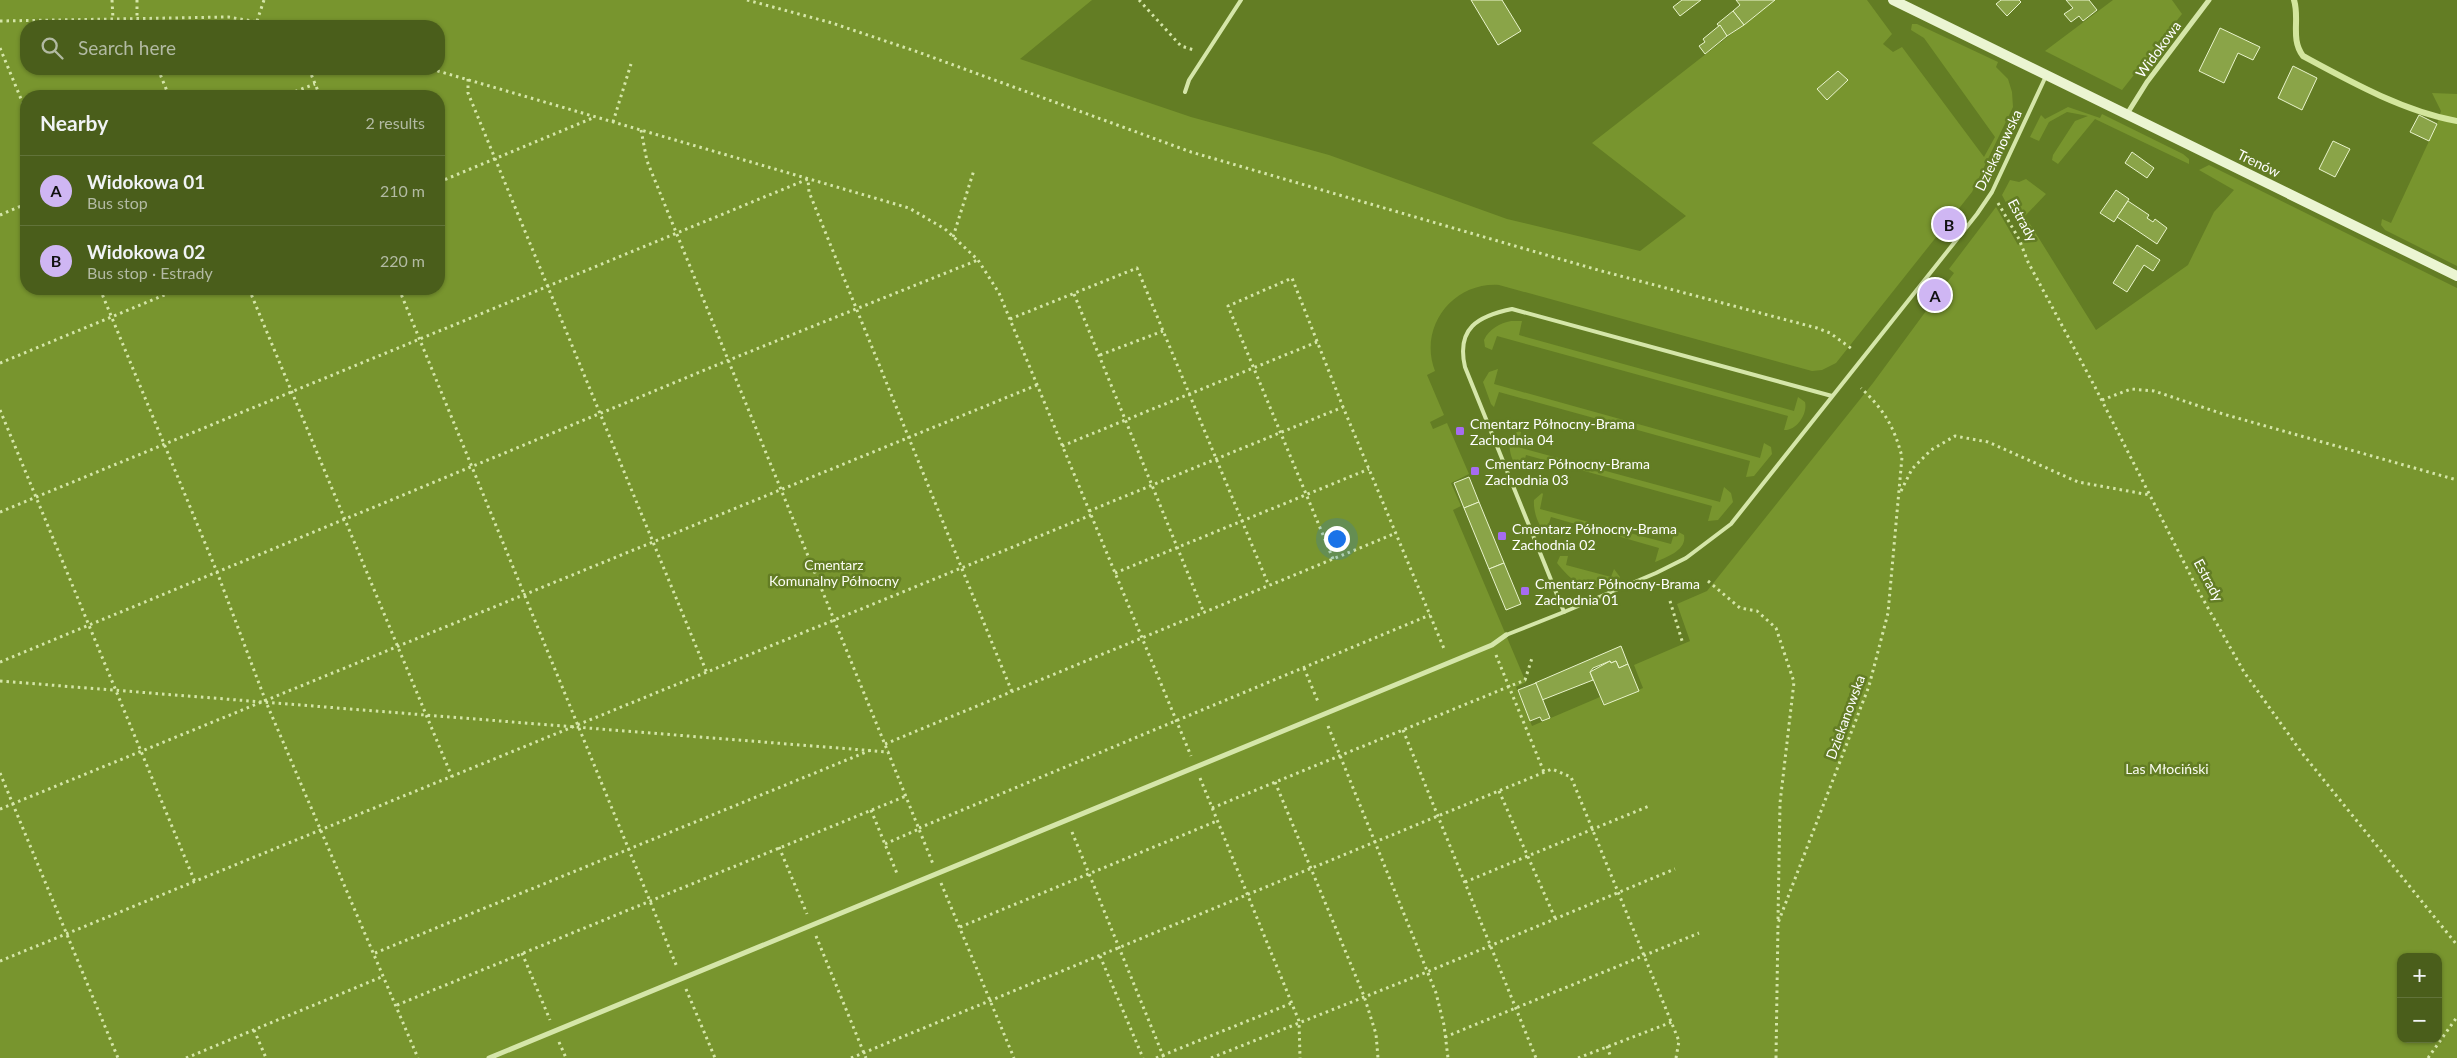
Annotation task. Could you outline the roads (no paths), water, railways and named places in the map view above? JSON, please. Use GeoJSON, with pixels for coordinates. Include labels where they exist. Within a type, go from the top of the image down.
{"type":"FeatureCollection","features":[{"type":"Feature","properties":{"kind":"main road"},"geometry":{"type":"LineString","coordinates":[[1893,0],[2047,75]]}},
{"type":"Feature","properties":{"kind":"main road","name":"Trenów"},"geometry":{"type":"LineString","coordinates":[[2047,75],[2457,276]]}},
{"type":"Feature","properties":{"kind":"street","name":"Widokowa"},"geometry":{"type":"LineString","coordinates":[[2127,114],[2152,75],[2209,0]]}},
{"type":"Feature","properties":{"kind":"street"},"geometry":{"type":"LineString","coordinates":[[489,1058],[1492,645],[1506,634]]}},
{"type":"Feature","properties":{"kind":"lane"},"geometry":{"type":"LineString","coordinates":[[1185,92],[1208,51],[1241,0]]}},
{"type":"Feature","properties":{"kind":"lane","name":"Dziekanowska"},"geometry":{"type":"LineString","coordinates":[[1506,634],[1656,574],[1688,556],[1730,524],[1963,232],[1992,192],[2047,75]]}},
{"type":"Feature","properties":{"kind":"lane"},"geometry":{"type":"LineString","coordinates":[[1564,612],[1465,367],[1461,350],[1465,336],[1474,325],[1484,317],[1498,312],[1512,309],[1525,311],[1832,396]]}},
{"type":"Feature","properties":{"kind":"waterway"},"geometry":{"type":"LineString","coordinates":[[2294,0],[2296,7],[2297,43],[2303,56],[2397,103],[2457,121]]}},
{"type":"Feature","properties":{"kind":"place","name":"Widokowa 02"},"geometry":{"type":"Point","coordinates":[1949,224]}},
{"type":"Feature","properties":{"kind":"place","name":"Widokowa 01"},"geometry":{"type":"Point","coordinates":[1935,295]}},
{"type":"Feature","properties":{"kind":"place","name":"Cmentarz Północny-Brama Zachodnia 04"},"geometry":{"type":"Point","coordinates":[1460,431]}},
{"type":"Feature","properties":{"kind":"place","name":"Cmentarz Północny-Brama Zachodnia 03"},"geometry":{"type":"Point","coordinates":[1475,471]}},
{"type":"Feature","properties":{"kind":"place","name":"Cmentarz Północny-Brama Zachodnia 02"},"geometry":{"type":"Point","coordinates":[1502,536]}},
{"type":"Feature","properties":{"kind":"place","name":"Cmentarz Północny-Brama Zachodnia 01"},"geometry":{"type":"Point","coordinates":[1525,591]}},
{"type":"Feature","properties":{"kind":"park label","name":"Cmentarz Komunalny Północny"},"geometry":{"type":"Point","coordinates":[834,572]}},
{"type":"Feature","properties":{"kind":"park label","name":"Las Młociński"},"geometry":{"type":"Point","coordinates":[2167,768]}}]}
